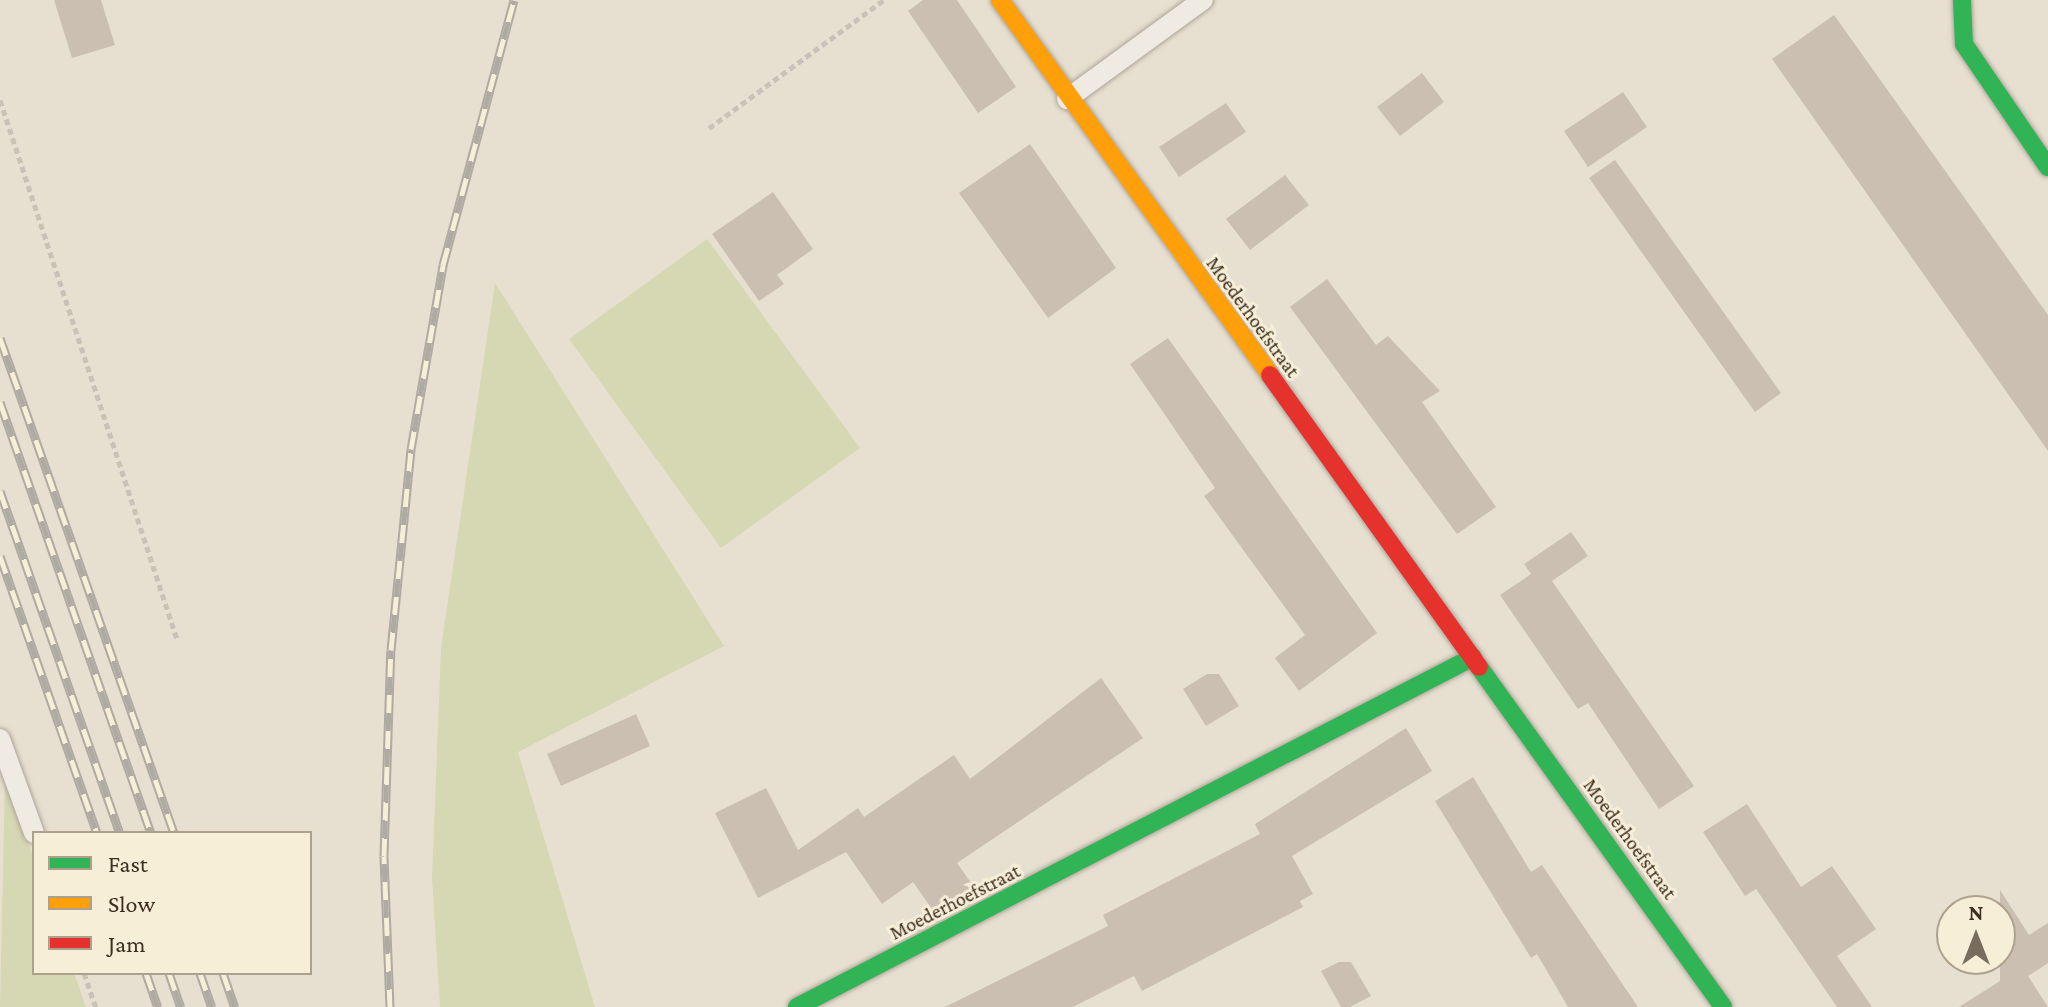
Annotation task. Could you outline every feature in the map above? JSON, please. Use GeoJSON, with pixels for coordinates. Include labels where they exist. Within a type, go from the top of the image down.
{"type":"FeatureCollection","features":[{"type":"Feature","properties":{"kind":"street","name":"Moederhoefstraat"},"geometry":{"type":"LineString","coordinates":[[1000,0],[1067,99],[1723,1007]]}},
{"type":"Feature","properties":{"kind":"street"},"geometry":{"type":"LineString","coordinates":[[1962,0],[1964,44],[2048,167]]}},
{"type":"Feature","properties":{"kind":"street","name":"Moederhoefstraat"},"geometry":{"type":"LineString","coordinates":[[797,1007],[1473,657]]}},
{"type":"Feature","properties":{"kind":"lane"},"geometry":{"type":"LineString","coordinates":[[1067,99],[1203,0]]}},
{"type":"Feature","properties":{"kind":"lane"},"geometry":{"type":"LineString","coordinates":[[0,739],[33,831]]}},
{"type":"Feature","properties":{"kind":"path"},"geometry":{"type":"LineString","coordinates":[[709,128],[884,0]]}},
{"type":"Feature","properties":{"kind":"path"},"geometry":{"type":"LineString","coordinates":[[0,100],[177,639]]}},
{"type":"Feature","properties":{"kind":"path"},"geometry":{"type":"LineString","coordinates":[[85,975],[96,1007]]}},
{"type":"Feature","properties":{"kind":"green space"},"geometry":{"type":"Polygon","coordinates":[[[707,239],[860,448],[721,548],[569,339],[707,239]]]}},
{"type":"Feature","properties":{"kind":"green space"},"geometry":{"type":"Polygon","coordinates":[[[495,283],[724,646],[518,752],[595,1007],[440,1007],[432,878],[441,648],[495,283]]]}},
{"type":"Feature","properties":{"kind":"green space"},"geometry":{"type":"Polygon","coordinates":[[[5,778],[32,853],[32,975],[75,975],[86,1007],[0,1007],[5,778]]]}},
{"type":"Feature","properties":{"kind":"building"},"geometry":{"type":"Polygon","coordinates":[[[54,0],[101,0],[115,45],[72,58],[54,0]]]}},
{"type":"Feature","properties":{"kind":"building"},"geometry":{"type":"Polygon","coordinates":[[[923,0],[957,0],[1016,87],[978,113],[908,11],[923,0]]]}},
{"type":"Feature","properties":{"kind":"building"},"geometry":{"type":"Polygon","coordinates":[[[1834,15],[2048,315],[2048,451],[1772,59],[1834,15]]]}},
{"type":"Feature","properties":{"kind":"building"},"geometry":{"type":"Polygon","coordinates":[[[1422,73],[1444,102],[1400,136],[1377,107],[1422,73]]]}},
{"type":"Feature","properties":{"kind":"building"},"geometry":{"type":"Polygon","coordinates":[[[1623,92],[1647,127],[1588,167],[1564,131],[1623,92]]]}},
{"type":"Feature","properties":{"kind":"building"},"geometry":{"type":"Polygon","coordinates":[[[1226,103],[1246,132],[1179,177],[1159,147],[1226,103]]]}},
{"type":"Feature","properties":{"kind":"building"},"geometry":{"type":"Polygon","coordinates":[[[1030,144],[1116,268],[1048,318],[959,193],[1030,144]]]}},
{"type":"Feature","properties":{"kind":"building"},"geometry":{"type":"Polygon","coordinates":[[[1615,160],[1781,393],[1755,412],[1589,178],[1615,160]]]}},
{"type":"Feature","properties":{"kind":"building"},"geometry":{"type":"Polygon","coordinates":[[[1285,175],[1309,205],[1250,250],[1226,219],[1285,175]]]}},
{"type":"Feature","properties":{"kind":"building"},"geometry":{"type":"Polygon","coordinates":[[[773,192],[813,249],[777,275],[784,284],[759,301],[712,234],[773,192]]]}},
{"type":"Feature","properties":{"kind":"building"},"geometry":{"type":"Polygon","coordinates":[[[1327,279],[1376,345],[1388,336],[1440,391],[1422,402],[1496,507],[1457,534],[1290,307],[1327,279]]]}},
{"type":"Feature","properties":{"kind":"building"},"geometry":{"type":"Polygon","coordinates":[[[1168,338],[1377,633],[1299,691],[1275,658],[1305,635],[1204,496],[1215,488],[1130,364],[1168,338]]]}},
{"type":"Feature","properties":{"kind":"building"},"geometry":{"type":"Polygon","coordinates":[[[1571,532],[1588,556],[1552,581],[1694,786],[1659,809],[1588,703],[1578,709],[1500,595],[1531,574],[1524,564],[1571,532]]]}},
{"type":"Feature","properties":{"kind":"building"},"geometry":{"type":"Polygon","coordinates":[[[1207,674],[1219,674],[1239,706],[1206,726],[1183,689],[1207,674]]]}},
{"type":"Feature","properties":{"kind":"building"},"geometry":{"type":"Polygon","coordinates":[[[1101,678],[1143,738],[957,863],[974,887],[932,909],[913,882],[882,904],[846,852],[758,898],[715,813],[766,788],[798,850],[858,808],[864,817],[954,755],[970,779],[1101,678]]]}},
{"type":"Feature","properties":{"kind":"building"},"geometry":{"type":"Polygon","coordinates":[[[636,714],[650,746],[561,786],[547,754],[636,714]]]}},
{"type":"Feature","properties":{"kind":"building"},"geometry":{"type":"Polygon","coordinates":[[[1406,728],[1432,771],[1292,856],[1313,894],[1300,901],[1303,907],[1142,991],[1134,976],[1073,1007],[945,1007],[1108,926],[1103,915],[1260,834],[1255,824],[1406,728]]]}},
{"type":"Feature","properties":{"kind":"building"},"geometry":{"type":"Polygon","coordinates":[[[1473,777],[1531,872],[1542,865],[1638,1007],[1568,1007],[1537,954],[1531,958],[1435,801],[1473,777]]]}},
{"type":"Feature","properties":{"kind":"building"},"geometry":{"type":"Polygon","coordinates":[[[1747,804],[1801,887],[1832,866],[1876,929],[1837,956],[1872,1007],[1837,1007],[1756,889],[1745,896],[1703,832],[1747,804]]]}},
{"type":"Feature","properties":{"kind":"building"},"geometry":{"type":"Polygon","coordinates":[[[2016,915],[2029,935],[2048,923],[2048,963],[2028,976],[2048,1007],[1959,1007],[2000,981],[2000,975],[2016,975],[2016,915]]]}},
{"type":"Feature","properties":{"kind":"building"},"geometry":{"type":"Polygon","coordinates":[[[1339,962],[1351,962],[1371,996],[1350,1007],[1341,1007],[1321,971],[1339,962]]]}},
{"type":"Feature","properties":{"kind":"railway"},"geometry":{"type":"LineString","coordinates":[[390,1007],[384,856],[391,650],[411,449],[443,265],[514,0]]}},
{"type":"Feature","properties":{"kind":"railway"},"geometry":{"type":"LineString","coordinates":[[0,338],[173,831]]}},
{"type":"Feature","properties":{"kind":"railway"},"geometry":{"type":"LineString","coordinates":[[0,402],[150,831]]}},
{"type":"Feature","properties":{"kind":"railway"},"geometry":{"type":"LineString","coordinates":[[0,491],[119,831]]}},
{"type":"Feature","properties":{"kind":"railway"},"geometry":{"type":"LineString","coordinates":[[0,556],[96,831]]}},
{"type":"Feature","properties":{"kind":"railway"},"geometry":{"type":"LineString","coordinates":[[147,975],[158,1007]]}},
{"type":"Feature","properties":{"kind":"railway"},"geometry":{"type":"LineString","coordinates":[[170,975],[181,1007]]}},
{"type":"Feature","properties":{"kind":"railway"},"geometry":{"type":"LineString","coordinates":[[201,975],[212,1007]]}},
{"type":"Feature","properties":{"kind":"railway"},"geometry":{"type":"LineString","coordinates":[[224,975],[235,1007]]}},
{"type":"Feature","properties":{"kind":"traffic: fast"},"geometry":{"type":"LineString","coordinates":[[1962,0],[1964,44],[2048,167]]}},
{"type":"Feature","properties":{"kind":"traffic: fast"},"geometry":{"type":"LineString","coordinates":[[797,1007],[1473,657]]}},
{"type":"Feature","properties":{"kind":"traffic: fast"},"geometry":{"type":"LineString","coordinates":[[1479,667],[1723,1007]]}},
{"type":"Feature","properties":{"kind":"traffic: slow"},"geometry":{"type":"LineString","coordinates":[[1000,0],[1270,375]]}},
{"type":"Feature","properties":{"kind":"traffic: jam"},"geometry":{"type":"LineString","coordinates":[[1270,375],[1479,667]]}}]}
